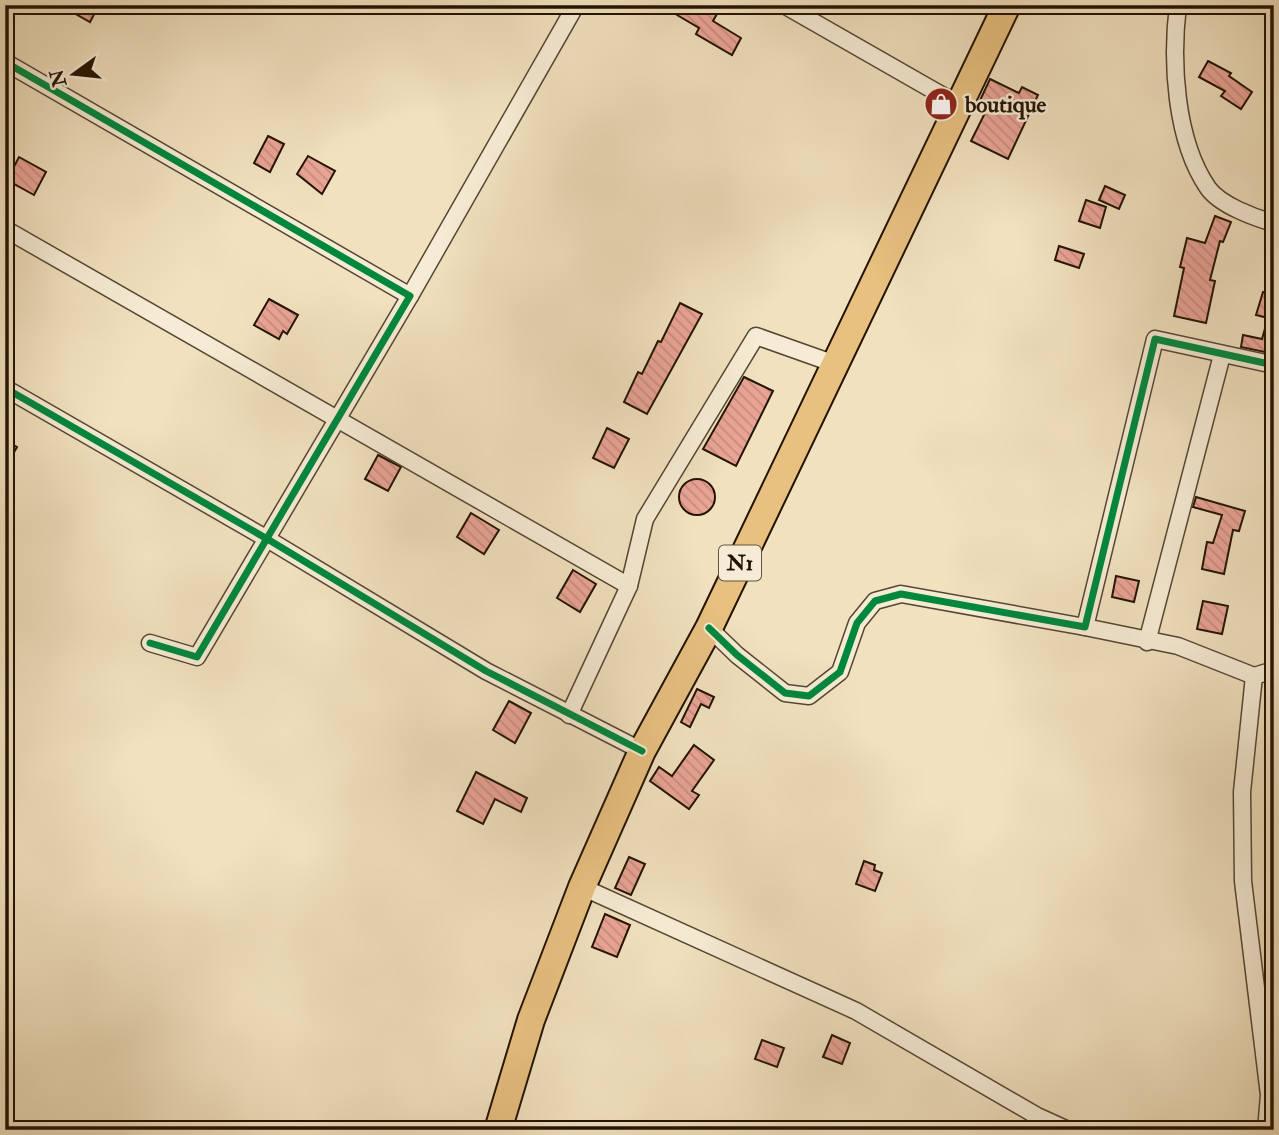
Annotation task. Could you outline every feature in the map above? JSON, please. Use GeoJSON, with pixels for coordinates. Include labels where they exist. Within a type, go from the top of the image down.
{"type":"FeatureCollection","features":[{"type":"Feature","properties":{"kind":"highway","name":"N1"},"geometry":{"type":"LineString","coordinates":[[498,1130],[531,1020],[582,887],[642,751],[709,628],[1007,5]]}},
{"type":"Feature","properties":{"kind":"street"},"geometry":{"type":"LineString","coordinates":[[150,643],[197,657],[338,421],[576,5]]}},
{"type":"Feature","properties":{"kind":"street"},"geometry":{"type":"LineString","coordinates":[[784,5],[959,105]]}},
{"type":"Feature","properties":{"kind":"street"},"geometry":{"type":"LineString","coordinates":[[1178,5],[1175,93],[1193,156],[1210,190],[1248,216],[1274,223]]}},
{"type":"Feature","properties":{"kind":"street"},"geometry":{"type":"LineString","coordinates":[[5,62],[410,296]]}},
{"type":"Feature","properties":{"kind":"street"},"geometry":{"type":"LineString","coordinates":[[5,229],[629,586]]}},
{"type":"Feature","properties":{"kind":"street"},"geometry":{"type":"LineString","coordinates":[[569,715],[629,586],[645,519],[756,337],[835,364]]}},
{"type":"Feature","properties":{"kind":"street"},"geometry":{"type":"LineString","coordinates":[[1085,627],[1154,339],[1274,365]]}},
{"type":"Feature","properties":{"kind":"street"},"geometry":{"type":"LineString","coordinates":[[1147,642],[1222,355]]}},
{"type":"Feature","properties":{"kind":"street"},"geometry":{"type":"LineString","coordinates":[[5,388],[268,540],[486,671],[642,751]]}},
{"type":"Feature","properties":{"kind":"street"},"geometry":{"type":"LineString","coordinates":[[709,628],[737,655],[785,693],[809,696],[840,672],[857,623],[875,601],[901,594],[1178,646],[1254,676],[1274,670]]}},
{"type":"Feature","properties":{"kind":"street"},"geometry":{"type":"LineString","coordinates":[[1254,676],[1241,792],[1243,868],[1269,1095],[1266,1130]]}},
{"type":"Feature","properties":{"kind":"street"},"geometry":{"type":"LineString","coordinates":[[582,887],[856,1011],[1037,1116],[1068,1130]]}},
{"type":"Feature","properties":{"kind":"building"},"geometry":{"type":"Polygon","coordinates":[[[60,5],[99,5],[90,22],[60,5]]]}},
{"type":"Feature","properties":{"kind":"building"},"geometry":{"type":"Polygon","coordinates":[[[683,5],[722,5],[713,21],[741,38],[732,55],[696,34],[699,28],[677,15],[683,5]]]}},
{"type":"Feature","properties":{"kind":"building"},"geometry":{"type":"Polygon","coordinates":[[[1208,61],[1231,73],[1229,76],[1252,92],[1241,109],[1221,96],[1225,91],[1199,77],[1208,61]]]}},
{"type":"Feature","properties":{"kind":"building"},"geometry":{"type":"Polygon","coordinates":[[[990,79],[1019,93],[1022,87],[1038,95],[1008,159],[971,141],[985,113],[976,109],[990,79]]]}},
{"type":"Feature","properties":{"kind":"building"},"geometry":{"type":"Polygon","coordinates":[[[268,136],[284,144],[270,172],[254,163],[268,136]]]}},
{"type":"Feature","properties":{"kind":"building"},"geometry":{"type":"Polygon","coordinates":[[[308,156],[335,171],[322,194],[297,174],[308,156]]]}},
{"type":"Feature","properties":{"kind":"building"},"geometry":{"type":"Polygon","coordinates":[[[19,157],[46,172],[34,195],[7,180],[19,157]]]}},
{"type":"Feature","properties":{"kind":"building"},"geometry":{"type":"Polygon","coordinates":[[[1105,186],[1125,195],[1119,209],[1099,200],[1105,186]]]}},
{"type":"Feature","properties":{"kind":"building"},"geometry":{"type":"Polygon","coordinates":[[[1086,200],[1106,207],[1100,228],[1079,221],[1086,200]]]}},
{"type":"Feature","properties":{"kind":"building"},"geometry":{"type":"Polygon","coordinates":[[[1215,216],[1231,222],[1223,242],[1220,241],[1210,280],[1215,281],[1206,323],[1174,316],[1184,268],[1180,267],[1187,238],[1205,243],[1215,216]]]}},
{"type":"Feature","properties":{"kind":"building"},"geometry":{"type":"Polygon","coordinates":[[[1059,246],[1084,254],[1079,268],[1055,260],[1059,246]]]}},
{"type":"Feature","properties":{"kind":"building"},"geometry":{"type":"Polygon","coordinates":[[[1263,292],[1274,295],[1274,354],[1241,347],[1243,335],[1262,339],[1268,318],[1256,315],[1263,292]]]}},
{"type":"Feature","properties":{"kind":"building"},"geometry":{"type":"Polygon","coordinates":[[[269,299],[298,315],[287,334],[283,331],[279,339],[254,325],[269,299]]]}},
{"type":"Feature","properties":{"kind":"building"},"geometry":{"type":"Polygon","coordinates":[[[680,303],[702,314],[647,414],[624,402],[638,372],[642,374],[658,341],[661,342],[680,303]]]}},
{"type":"Feature","properties":{"kind":"building"},"geometry":{"type":"Polygon","coordinates":[[[744,377],[773,391],[736,466],[703,449],[744,377]]]}},
{"type":"Feature","properties":{"kind":"building"},"geometry":{"type":"Polygon","coordinates":[[[607,428],[629,439],[614,468],[593,458],[607,428]]]}},
{"type":"Feature","properties":{"kind":"building"},"geometry":{"type":"Polygon","coordinates":[[[5,440],[17,447],[5,468],[5,440]]]}},
{"type":"Feature","properties":{"kind":"building"},"geometry":{"type":"Polygon","coordinates":[[[378,455],[401,467],[388,491],[365,479],[378,455]]]}},
{"type":"Feature","properties":{"kind":"building"},"geometry":{"type":"Polygon","coordinates":[[[697,479],[710,484],[715,497],[710,510],[697,515],[684,510],[679,497],[684,484],[697,479]]]}},
{"type":"Feature","properties":{"kind":"building"},"geometry":{"type":"Polygon","coordinates":[[[1196,497],[1245,511],[1239,531],[1233,530],[1224,574],[1202,569],[1207,542],[1213,543],[1222,515],[1193,507],[1196,497]]]}},
{"type":"Feature","properties":{"kind":"building"},"geometry":{"type":"Polygon","coordinates":[[[471,513],[499,530],[484,554],[457,537],[471,513]]]}},
{"type":"Feature","properties":{"kind":"building"},"geometry":{"type":"Polygon","coordinates":[[[573,570],[596,584],[580,612],[557,598],[573,570]]]}},
{"type":"Feature","properties":{"kind":"building"},"geometry":{"type":"Polygon","coordinates":[[[1116,576],[1139,581],[1134,602],[1112,597],[1116,576]]]}},
{"type":"Feature","properties":{"kind":"building"},"geometry":{"type":"Polygon","coordinates":[[[1203,601],[1228,606],[1222,634],[1197,629],[1203,601]]]}},
{"type":"Feature","properties":{"kind":"building"},"geometry":{"type":"Polygon","coordinates":[[[697,689],[714,697],[709,708],[701,704],[690,727],[681,722],[697,689]]]}},
{"type":"Feature","properties":{"kind":"building"},"geometry":{"type":"Polygon","coordinates":[[[509,701],[531,713],[515,743],[493,730],[509,701]]]}},
{"type":"Feature","properties":{"kind":"building"},"geometry":{"type":"Polygon","coordinates":[[[694,745],[714,760],[692,791],[699,795],[689,809],[650,781],[659,767],[672,776],[694,745]]]}},
{"type":"Feature","properties":{"kind":"building"},"geometry":{"type":"Polygon","coordinates":[[[476,772],[527,798],[521,812],[495,799],[483,824],[457,811],[476,772]]]}},
{"type":"Feature","properties":{"kind":"building"},"geometry":{"type":"Polygon","coordinates":[[[629,857],[645,864],[631,895],[615,888],[629,857]]]}},
{"type":"Feature","properties":{"kind":"building"},"geometry":{"type":"Polygon","coordinates":[[[864,861],[875,865],[874,870],[882,873],[875,891],[856,884],[864,861]]]}},
{"type":"Feature","properties":{"kind":"building"},"geometry":{"type":"Polygon","coordinates":[[[605,914],[630,925],[617,957],[592,947],[605,914]]]}},
{"type":"Feature","properties":{"kind":"building"},"geometry":{"type":"Polygon","coordinates":[[[832,1035],[850,1043],[842,1064],[823,1057],[832,1035]]]}},
{"type":"Feature","properties":{"kind":"building"},"geometry":{"type":"Polygon","coordinates":[[[762,1040],[784,1048],[777,1067],[755,1059],[762,1040]]]}},
{"type":"Feature","properties":{"kind":"cycle path"},"geometry":{"type":"LineString","coordinates":[[5,62],[410,296],[197,657],[150,643]]}},
{"type":"Feature","properties":{"kind":"cycle path"},"geometry":{"type":"LineString","coordinates":[[709,628],[737,655],[785,693],[809,696],[840,672],[857,623],[875,601],[901,594],[1085,627],[1155,339],[1274,365]]}},
{"type":"Feature","properties":{"kind":"cycle path"},"geometry":{"type":"LineString","coordinates":[[5,388],[269,540],[486,671],[642,751]]}},
{"type":"Feature","properties":{"kind":"place","name":"boutique"},"geometry":{"type":"Point","coordinates":[941,104]}}]}
